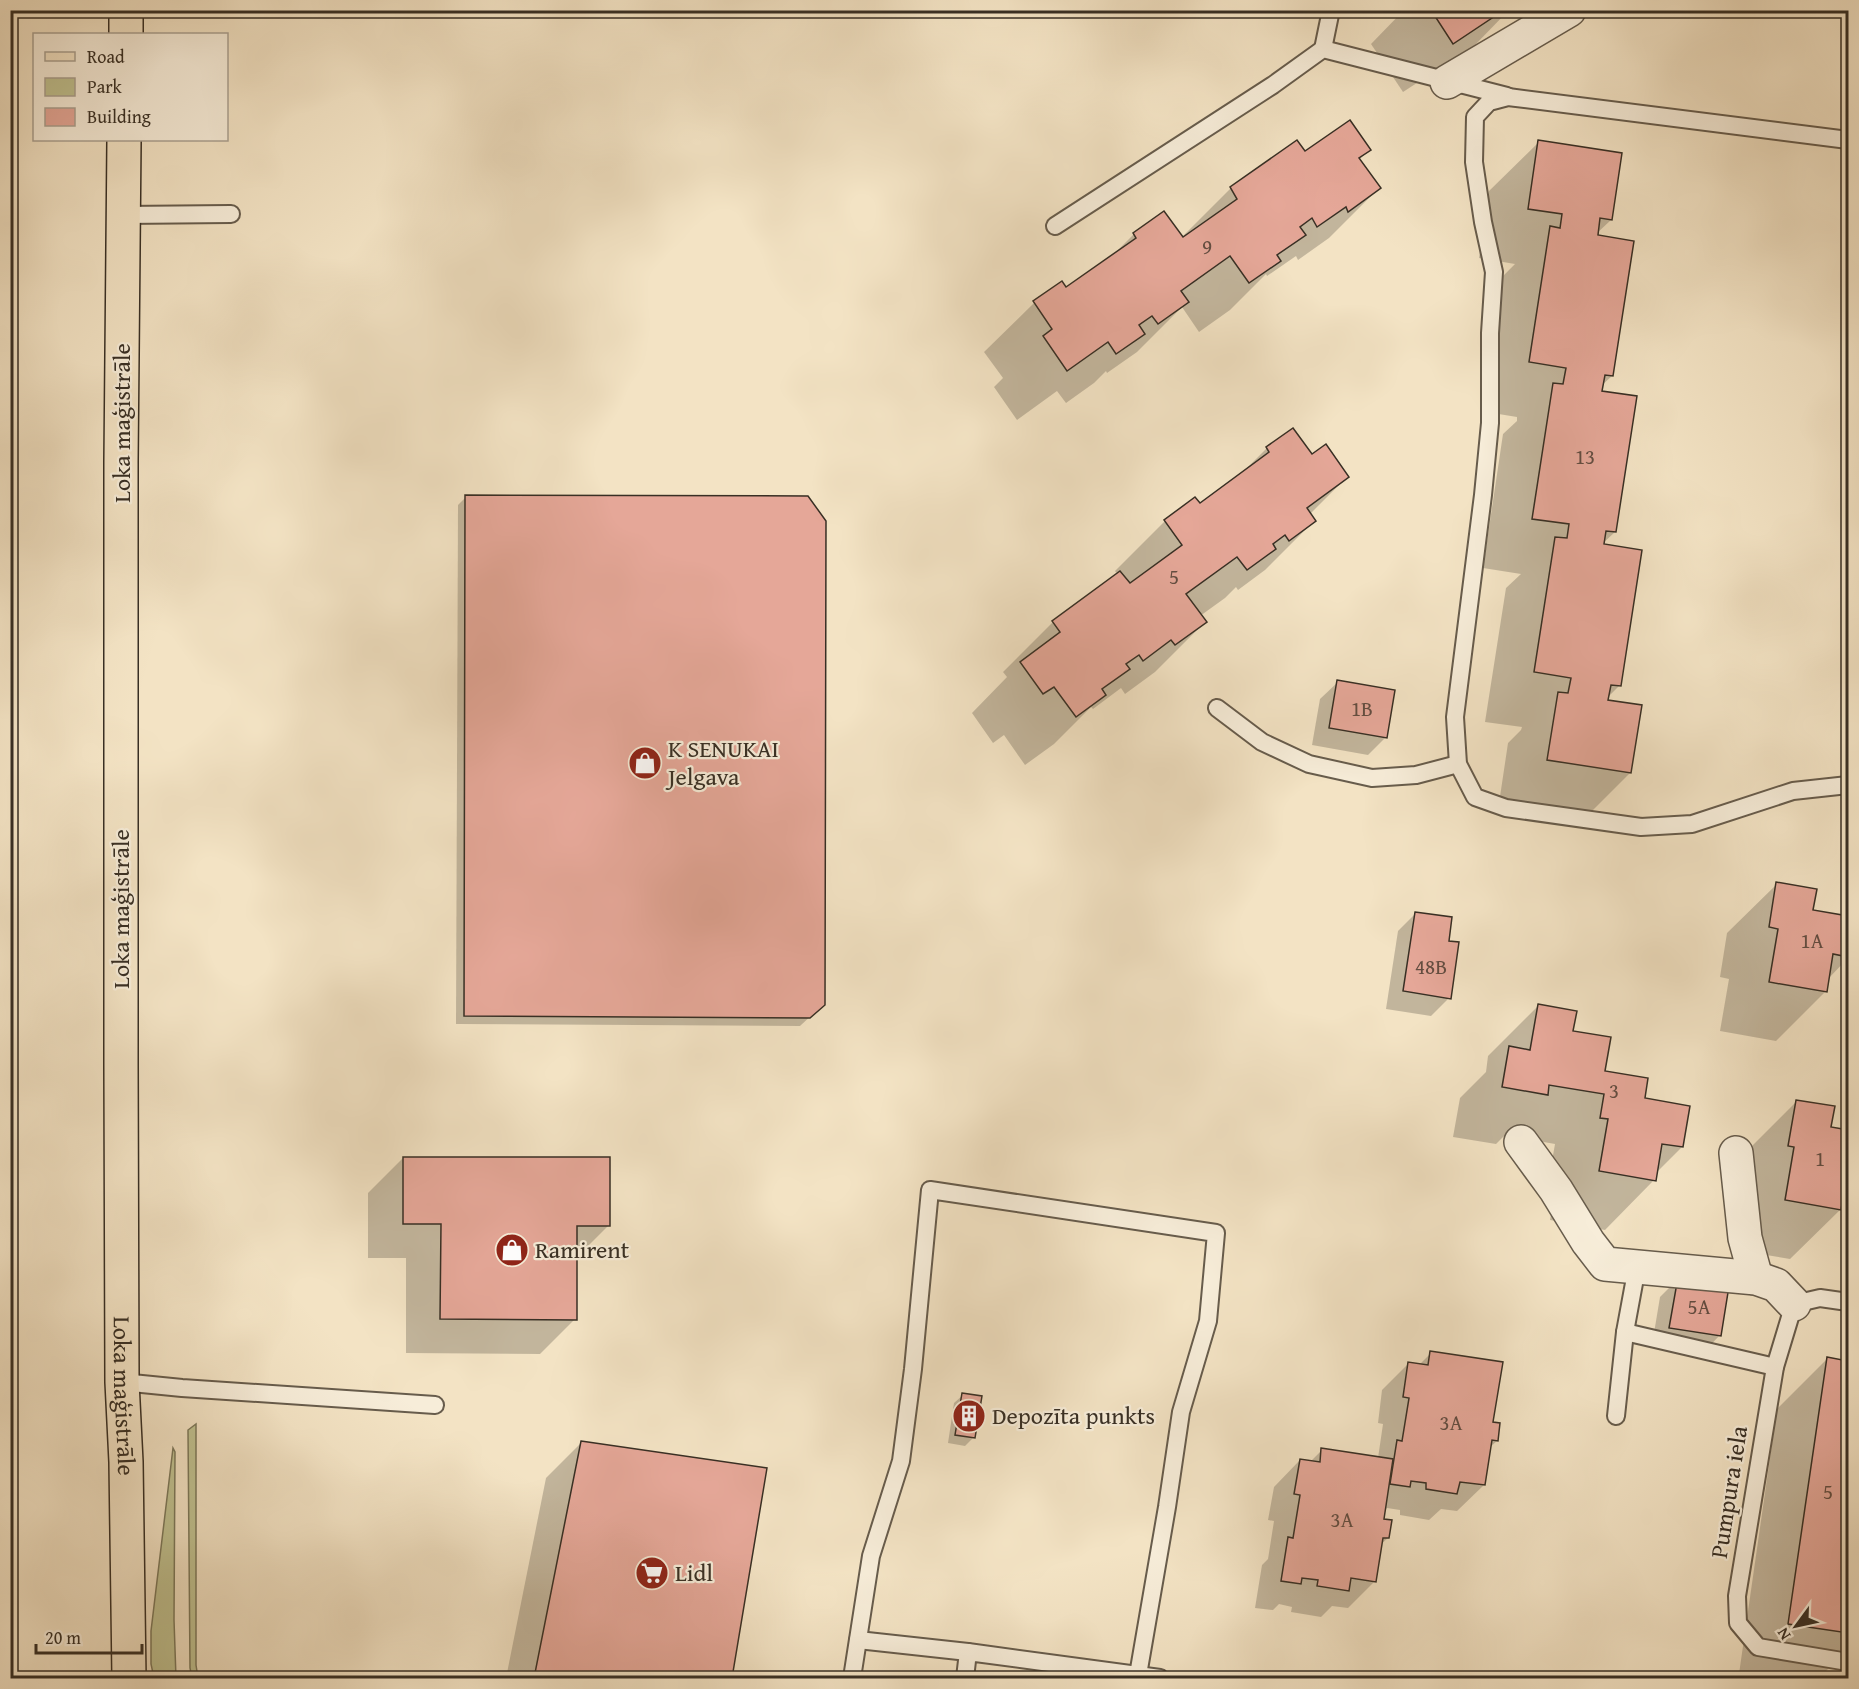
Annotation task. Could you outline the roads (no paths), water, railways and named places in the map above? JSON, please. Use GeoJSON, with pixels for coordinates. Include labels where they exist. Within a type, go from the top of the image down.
{"type":"FeatureCollection","features":[{"type":"Feature","properties":{"kind":"main road"},"geometry":{"type":"LineString","coordinates":[[126,10],[126,33]]}},
{"type":"Feature","properties":{"kind":"main road","name":"Loka maģistrāle"},"geometry":{"type":"LineString","coordinates":[[124,141],[120,1065],[122,1382],[126,1473],[129,1678]]}},
{"type":"Feature","properties":{"kind":"street"},"geometry":{"type":"LineString","coordinates":[[1447,82],[1569,10]]}},
{"type":"Feature","properties":{"kind":"street"},"geometry":{"type":"LineString","coordinates":[[1521,1142],[1605,1264],[1756,1278],[1776,1285],[1794,1305]]}},
{"type":"Feature","properties":{"kind":"street"},"geometry":{"type":"LineString","coordinates":[[1736,1153],[1745,1238],[1756,1278]]}},
{"type":"Feature","properties":{"kind":"lane"},"geometry":{"type":"LineString","coordinates":[[1055,226],[1273,85],[1323,50],[1331,10]]}},
{"type":"Feature","properties":{"kind":"lane"},"geometry":{"type":"LineString","coordinates":[[1323,50],[1508,97],[1848,140]]}},
{"type":"Feature","properties":{"kind":"lane"},"geometry":{"type":"LineString","coordinates":[[1508,97],[1490,102],[1475,117],[1474,162],[1483,222],[1494,272],[1490,333],[1490,423],[1455,717],[1458,764],[1475,796],[1506,808],[1641,827],[1692,824],[1793,792],[1848,785]]}},
{"type":"Feature","properties":{"kind":"lane"},"geometry":{"type":"LineString","coordinates":[[123,215],[231,214]]}},
{"type":"Feature","properties":{"kind":"lane"},"geometry":{"type":"LineString","coordinates":[[1217,708],[1262,742],[1309,764],[1372,778],[1416,775],[1458,764]]}},
{"type":"Feature","properties":{"kind":"lane"},"geometry":{"type":"LineString","coordinates":[[852,1678],[871,1556],[901,1461],[913,1369],[930,1190],[1216,1233],[1208,1321],[1181,1412],[1138,1675]]}},
{"type":"Feature","properties":{"kind":"lane"},"geometry":{"type":"LineString","coordinates":[[1616,1416],[1625,1332],[1637,1267]]}},
{"type":"Feature","properties":{"kind":"lane"},"geometry":{"type":"LineString","coordinates":[[1794,1305],[1820,1298],[1848,1302]]}},
{"type":"Feature","properties":{"kind":"lane","name":"Pumpura iela"},"geometry":{"type":"LineString","coordinates":[[1794,1305],[1774,1367],[1737,1596],[1738,1623],[1758,1647],[1848,1662]]}},
{"type":"Feature","properties":{"kind":"lane"},"geometry":{"type":"LineString","coordinates":[[1625,1332],[1774,1367]]}},
{"type":"Feature","properties":{"kind":"lane"},"geometry":{"type":"LineString","coordinates":[[122,1382],[435,1405]]}},
{"type":"Feature","properties":{"kind":"lane"},"geometry":{"type":"LineString","coordinates":[[858,1640],[968,1652],[1160,1678]]}},
{"type":"Feature","properties":{"kind":"lane"},"geometry":{"type":"LineString","coordinates":[[965,1678],[968,1652]]}},
{"type":"Feature","properties":{"kind":"place","name":"K SENUKAI Jelgava"},"geometry":{"type":"Point","coordinates":[645,763]}},
{"type":"Feature","properties":{"kind":"place","name":"Ramirent"},"geometry":{"type":"Point","coordinates":[512,1250]}},
{"type":"Feature","properties":{"kind":"place","name":"Depozīta punkts"},"geometry":{"type":"Point","coordinates":[969,1416]}},
{"type":"Feature","properties":{"kind":"place","name":"Lidl"},"geometry":{"type":"Point","coordinates":[652,1573]}}]}
